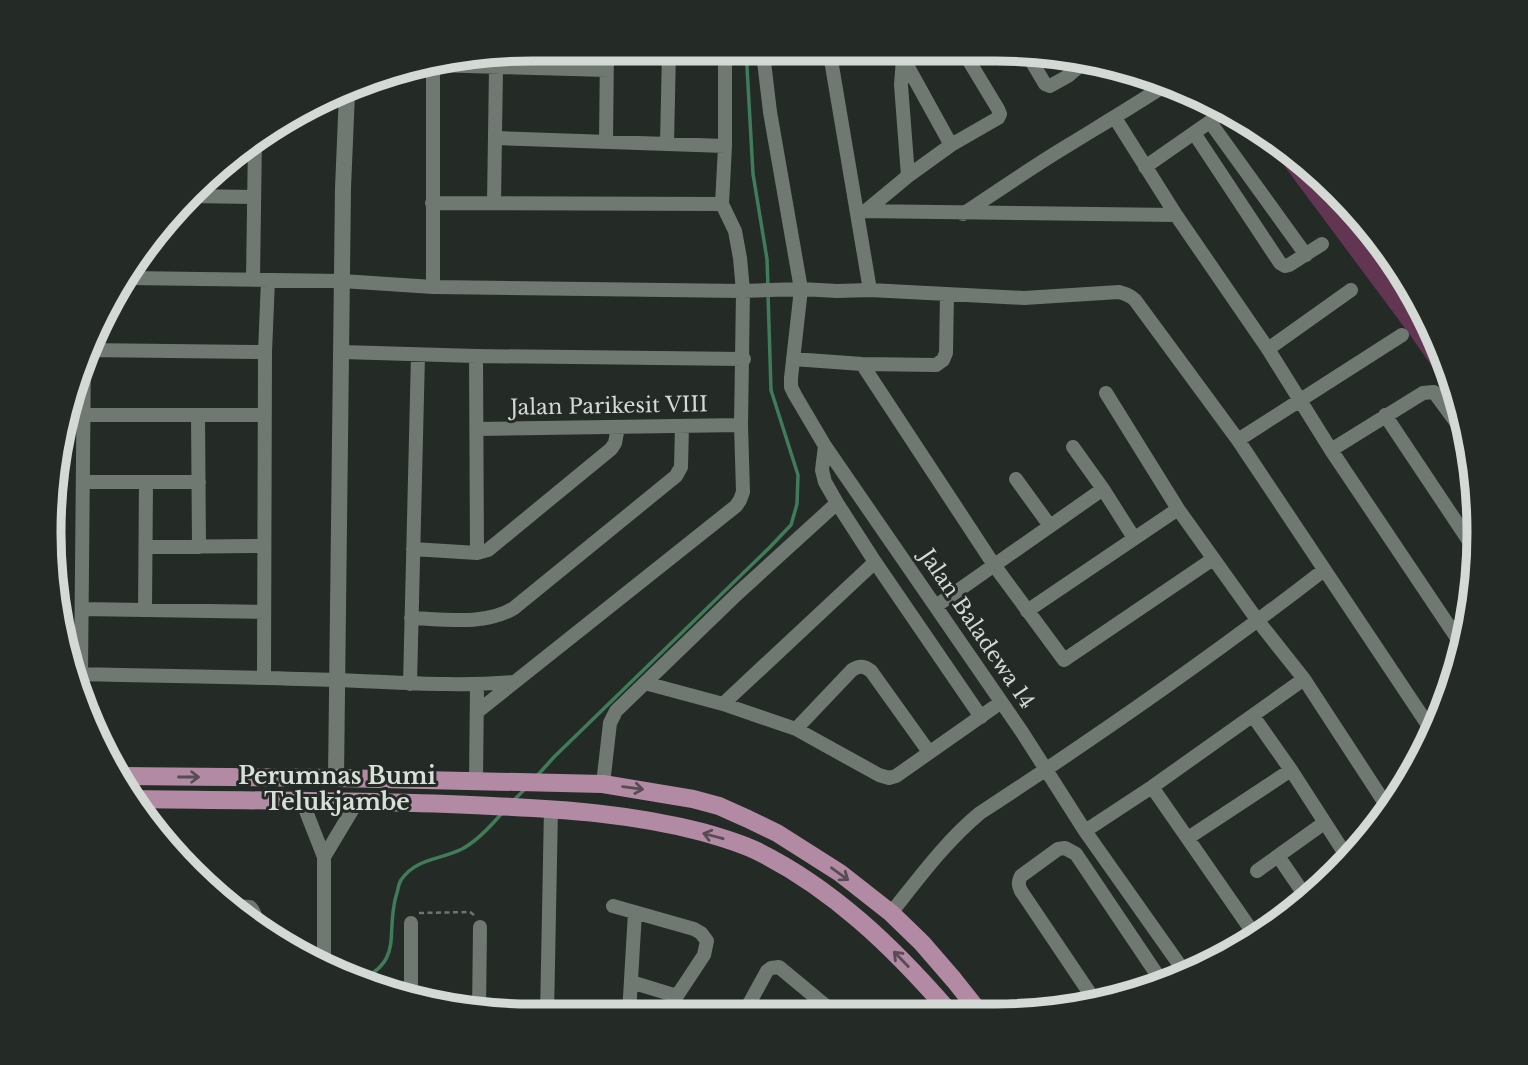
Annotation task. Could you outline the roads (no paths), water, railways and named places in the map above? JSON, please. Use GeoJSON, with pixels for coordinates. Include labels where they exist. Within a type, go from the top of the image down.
{"type":"FeatureCollection","features":[{"type":"Feature","properties":{"kind":"main road"},"geometry":{"type":"LineString","coordinates":[[129,776],[603,784],[719,806],[777,833],[840,873],[891,913],[937,960],[973,1004]]}},
{"type":"Feature","properties":{"kind":"main road"},"geometry":{"type":"LineString","coordinates":[[145,799],[420,802],[551,808],[665,824],[723,838],[756,850],[807,879],[860,920],[942,1004]]}},
{"type":"Feature","properties":{"kind":"street"},"geometry":{"type":"LineString","coordinates":[[606,142],[607,61]]}},
{"type":"Feature","properties":{"kind":"street"},"geometry":{"type":"LineString","coordinates":[[667,144],[669,61]]}},
{"type":"Feature","properties":{"kind":"street"},"geometry":{"type":"LineString","coordinates":[[477,712],[736,506],[740,500],[743,492],[743,292],[734,231],[722,204],[725,61]]}},
{"type":"Feature","properties":{"kind":"street","name":"Jalan Baladewa 14"},"geometry":{"type":"LineString","coordinates":[[764,61],[770,112],[801,289],[791,387],[825,446],[1047,769],[1085,831],[1180,966]]}},
{"type":"Feature","properties":{"kind":"street"},"geometry":{"type":"LineString","coordinates":[[831,61],[862,211],[870,290]]}},
{"type":"Feature","properties":{"kind":"street"},"geometry":{"type":"LineString","coordinates":[[904,61],[901,85],[908,176]]}},
{"type":"Feature","properties":{"kind":"street"},"geometry":{"type":"LineString","coordinates":[[907,61],[951,145]]}},
{"type":"Feature","properties":{"kind":"street"},"geometry":{"type":"LineString","coordinates":[[862,211],[951,145],[998,118],[1000,114],[969,61]]}},
{"type":"Feature","properties":{"kind":"street"},"geometry":{"type":"LineString","coordinates":[[1032,63],[1045,84],[1050,86],[1077,68]]}},
{"type":"Feature","properties":{"kind":"street"},"geometry":{"type":"LineString","coordinates":[[467,66],[607,70]]}},
{"type":"Feature","properties":{"kind":"street"},"geometry":{"type":"LineString","coordinates":[[494,204],[496,67]]}},
{"type":"Feature","properties":{"kind":"street"},"geometry":{"type":"LineString","coordinates":[[433,72],[433,287]]}},
{"type":"Feature","properties":{"kind":"street"},"geometry":{"type":"LineString","coordinates":[[963,214],[1158,90]]}},
{"type":"Feature","properties":{"kind":"street"},"geometry":{"type":"LineString","coordinates":[[336,778],[346,100]]}},
{"type":"Feature","properties":{"kind":"street"},"geometry":{"type":"LineString","coordinates":[[1145,167],[1218,117]]}},
{"type":"Feature","properties":{"kind":"street"},"geometry":{"type":"LineString","coordinates":[[1115,118],[1176,215],[1268,349],[1331,450],[1455,635]]}},
{"type":"Feature","properties":{"kind":"street"},"geometry":{"type":"LineString","coordinates":[[1210,122],[1306,255]]}},
{"type":"Feature","properties":{"kind":"street"},"geometry":{"type":"LineString","coordinates":[[1194,133],[1280,263],[1289,265],[1322,244]]}},
{"type":"Feature","properties":{"kind":"street"},"geometry":{"type":"LineString","coordinates":[[495,138],[724,146]]}},
{"type":"Feature","properties":{"kind":"street"},"geometry":{"type":"LineString","coordinates":[[254,153],[253,197],[265,352],[264,678]]}},
{"type":"Feature","properties":{"kind":"street"},"geometry":{"type":"LineString","coordinates":[[203,195],[253,197]]}},
{"type":"Feature","properties":{"kind":"street"},"geometry":{"type":"LineString","coordinates":[[432,203],[722,204]]}},
{"type":"Feature","properties":{"kind":"street"},"geometry":{"type":"LineString","coordinates":[[862,211],[1176,215]]}},
{"type":"Feature","properties":{"kind":"street"},"geometry":{"type":"LineString","coordinates":[[136,278],[342,281],[433,287],[743,292],[870,290],[1024,298],[1119,292],[1130,295],[1238,440],[1426,724]]}},
{"type":"Feature","properties":{"kind":"street"},"geometry":{"type":"LineString","coordinates":[[1268,349],[1351,290]]}},
{"type":"Feature","properties":{"kind":"street"},"geometry":{"type":"LineString","coordinates":[[793,359],[936,365],[943,360],[946,353],[947,294]]}},
{"type":"Feature","properties":{"kind":"street"},"geometry":{"type":"LineString","coordinates":[[1238,440],[1402,335]]}},
{"type":"Feature","properties":{"kind":"street"},"geometry":{"type":"LineString","coordinates":[[98,350],[265,352]]}},
{"type":"Feature","properties":{"kind":"street"},"geometry":{"type":"LineString","coordinates":[[342,352],[744,359]]}},
{"type":"Feature","properties":{"kind":"street"},"geometry":{"type":"LineString","coordinates":[[410,684],[418,355]]}},
{"type":"Feature","properties":{"kind":"street"},"geometry":{"type":"LineString","coordinates":[[476,356],[477,554]]}},
{"type":"Feature","properties":{"kind":"street"},"geometry":{"type":"LineString","coordinates":[[862,363],[994,565],[1064,660],[1213,559]]}},
{"type":"Feature","properties":{"kind":"street"},"geometry":{"type":"LineString","coordinates":[[79,660],[82,610],[83,390]]}},
{"type":"Feature","properties":{"kind":"street"},"geometry":{"type":"LineString","coordinates":[[1331,450],[1423,393],[1434,392],[1451,410]]}},
{"type":"Feature","properties":{"kind":"street"},"geometry":{"type":"LineString","coordinates":[[1106,393],[1178,509],[1258,621],[1304,679],[1383,800]]}},
{"type":"Feature","properties":{"kind":"street"},"geometry":{"type":"LineString","coordinates":[[83,415],[265,415]]}},
{"type":"Feature","properties":{"kind":"street"},"geometry":{"type":"LineString","coordinates":[[198,415],[199,547]]}},
{"type":"Feature","properties":{"kind":"street"},"geometry":{"type":"LineString","coordinates":[[1385,415],[1467,535]]}},
{"type":"Feature","properties":{"kind":"street","name":"Jalan Parikesit VIII"},"geometry":{"type":"LineString","coordinates":[[477,429],[741,425]]}},
{"type":"Feature","properties":{"kind":"street"},"geometry":{"type":"LineString","coordinates":[[413,549],[477,554],[495,545],[611,449],[618,426]]}},
{"type":"Feature","properties":{"kind":"street"},"geometry":{"type":"LineString","coordinates":[[411,618],[483,620],[505,614],[676,476],[681,467],[682,426]]}},
{"type":"Feature","properties":{"kind":"street"},"geometry":{"type":"LineString","coordinates":[[825,446],[821,470],[837,503],[981,717]]}},
{"type":"Feature","properties":{"kind":"street"},"geometry":{"type":"LineString","coordinates":[[1073,447],[1133,538]]}},
{"type":"Feature","properties":{"kind":"street"},"geometry":{"type":"LineString","coordinates":[[1016,478],[1050,526]]}},
{"type":"Feature","properties":{"kind":"street"},"geometry":{"type":"LineString","coordinates":[[83,482],[199,482]]}},
{"type":"Feature","properties":{"kind":"street"},"geometry":{"type":"LineString","coordinates":[[145,610],[146,482]]}},
{"type":"Feature","properties":{"kind":"street"},"geometry":{"type":"LineString","coordinates":[[936,606],[1103,489]]}},
{"type":"Feature","properties":{"kind":"street"},"geometry":{"type":"LineString","coordinates":[[603,784],[612,717],[736,595],[837,503]]}},
{"type":"Feature","properties":{"kind":"street"},"geometry":{"type":"LineString","coordinates":[[1027,611],[1178,509]]}},
{"type":"Feature","properties":{"kind":"street"},"geometry":{"type":"LineString","coordinates":[[146,547],[264,546]]}},
{"type":"Feature","properties":{"kind":"street"},"geometry":{"type":"LineString","coordinates":[[723,704],[875,562]]}},
{"type":"Feature","properties":{"kind":"street"},"geometry":{"type":"LineString","coordinates":[[891,913],[967,823],[1141,705],[1324,570]]}},
{"type":"Feature","properties":{"kind":"street"},"geometry":{"type":"LineString","coordinates":[[82,610],[264,612]]}},
{"type":"Feature","properties":{"kind":"street"},"geometry":{"type":"LineString","coordinates":[[1452,630],[1457,626]]}},
{"type":"Feature","properties":{"kind":"street"},"geometry":{"type":"LineString","coordinates":[[796,729],[852,670],[865,666],[929,752]]}},
{"type":"Feature","properties":{"kind":"street"},"geometry":{"type":"LineString","coordinates":[[83,674],[410,684],[477,685],[514,682]]}},
{"type":"Feature","properties":{"kind":"street"},"geometry":{"type":"LineString","coordinates":[[1085,831],[1304,679]]}},
{"type":"Feature","properties":{"kind":"street"},"geometry":{"type":"LineString","coordinates":[[645,683],[723,704],[796,729],[884,778],[896,776],[1000,703]]}},
{"type":"Feature","properties":{"kind":"street"},"geometry":{"type":"LineString","coordinates":[[476,782],[477,685]]}},
{"type":"Feature","properties":{"kind":"street"},"geometry":{"type":"LineString","coordinates":[[1253,716],[1343,851]]}},
{"type":"Feature","properties":{"kind":"street"},"geometry":{"type":"LineString","coordinates":[[1188,838],[1291,770]]}},
{"type":"Feature","properties":{"kind":"street"},"geometry":{"type":"LineString","coordinates":[[1152,787],[1250,928]]}},
{"type":"Feature","properties":{"kind":"street"},"geometry":{"type":"LineString","coordinates":[[302,801],[324,857],[324,955]]}},
{"type":"Feature","properties":{"kind":"street"},"geometry":{"type":"LineString","coordinates":[[324,857],[357,802]]}},
{"type":"Feature","properties":{"kind":"street"},"geometry":{"type":"LineString","coordinates":[[547,1004],[551,808]]}},
{"type":"Feature","properties":{"kind":"street"},"geometry":{"type":"LineString","coordinates":[[1257,871],[1324,823]]}},
{"type":"Feature","properties":{"kind":"street"},"geometry":{"type":"LineString","coordinates":[[1090,994],[1018,885],[1021,876],[1058,849],[1065,848],[1076,854],[1157,975]]}},
{"type":"Feature","properties":{"kind":"street"},"geometry":{"type":"LineString","coordinates":[[1278,856],[1302,891]]}},
{"type":"Feature","properties":{"kind":"street"},"geometry":{"type":"LineString","coordinates":[[613,906],[694,929],[707,941],[704,955],[672,1004]]}},
{"type":"Feature","properties":{"kind":"street"},"geometry":{"type":"LineString","coordinates":[[630,1004],[635,912]]}},
{"type":"Feature","properties":{"kind":"street"},"geometry":{"type":"LineString","coordinates":[[411,923],[411,988]]}},
{"type":"Feature","properties":{"kind":"street"},"geometry":{"type":"LineString","coordinates":[[479,1001],[480,927]]}},
{"type":"Feature","properties":{"kind":"street"},"geometry":{"type":"LineString","coordinates":[[749,1004],[767,971],[775,967],[779,967],[824,1004]]}},
{"type":"Feature","properties":{"kind":"street"},"geometry":{"type":"LineString","coordinates":[[631,982],[677,996]]}},
{"type":"Feature","properties":{"kind":"waterway"},"geometry":{"type":"LineString","coordinates":[[747,61],[753,174],[767,259],[768,287]]}},
{"type":"Feature","properties":{"kind":"waterway"},"geometry":{"type":"LineString","coordinates":[[536,777],[791,525],[797,504],[798,475],[771,390],[768,294]]}},
{"type":"Feature","properties":{"kind":"waterway"},"geometry":{"type":"LineString","coordinates":[[514,800],[526,788]]}},
{"type":"Feature","properties":{"kind":"waterway"},"geometry":{"type":"LineString","coordinates":[[370,975],[388,956],[396,896],[400,882],[407,873],[421,863],[468,846],[502,813]]}},
{"type":"Feature","properties":{"kind":"district","name":"Perumnas Bumi Telukjambe"},"geometry":{"type":"Point","coordinates":[337,789]}}]}
